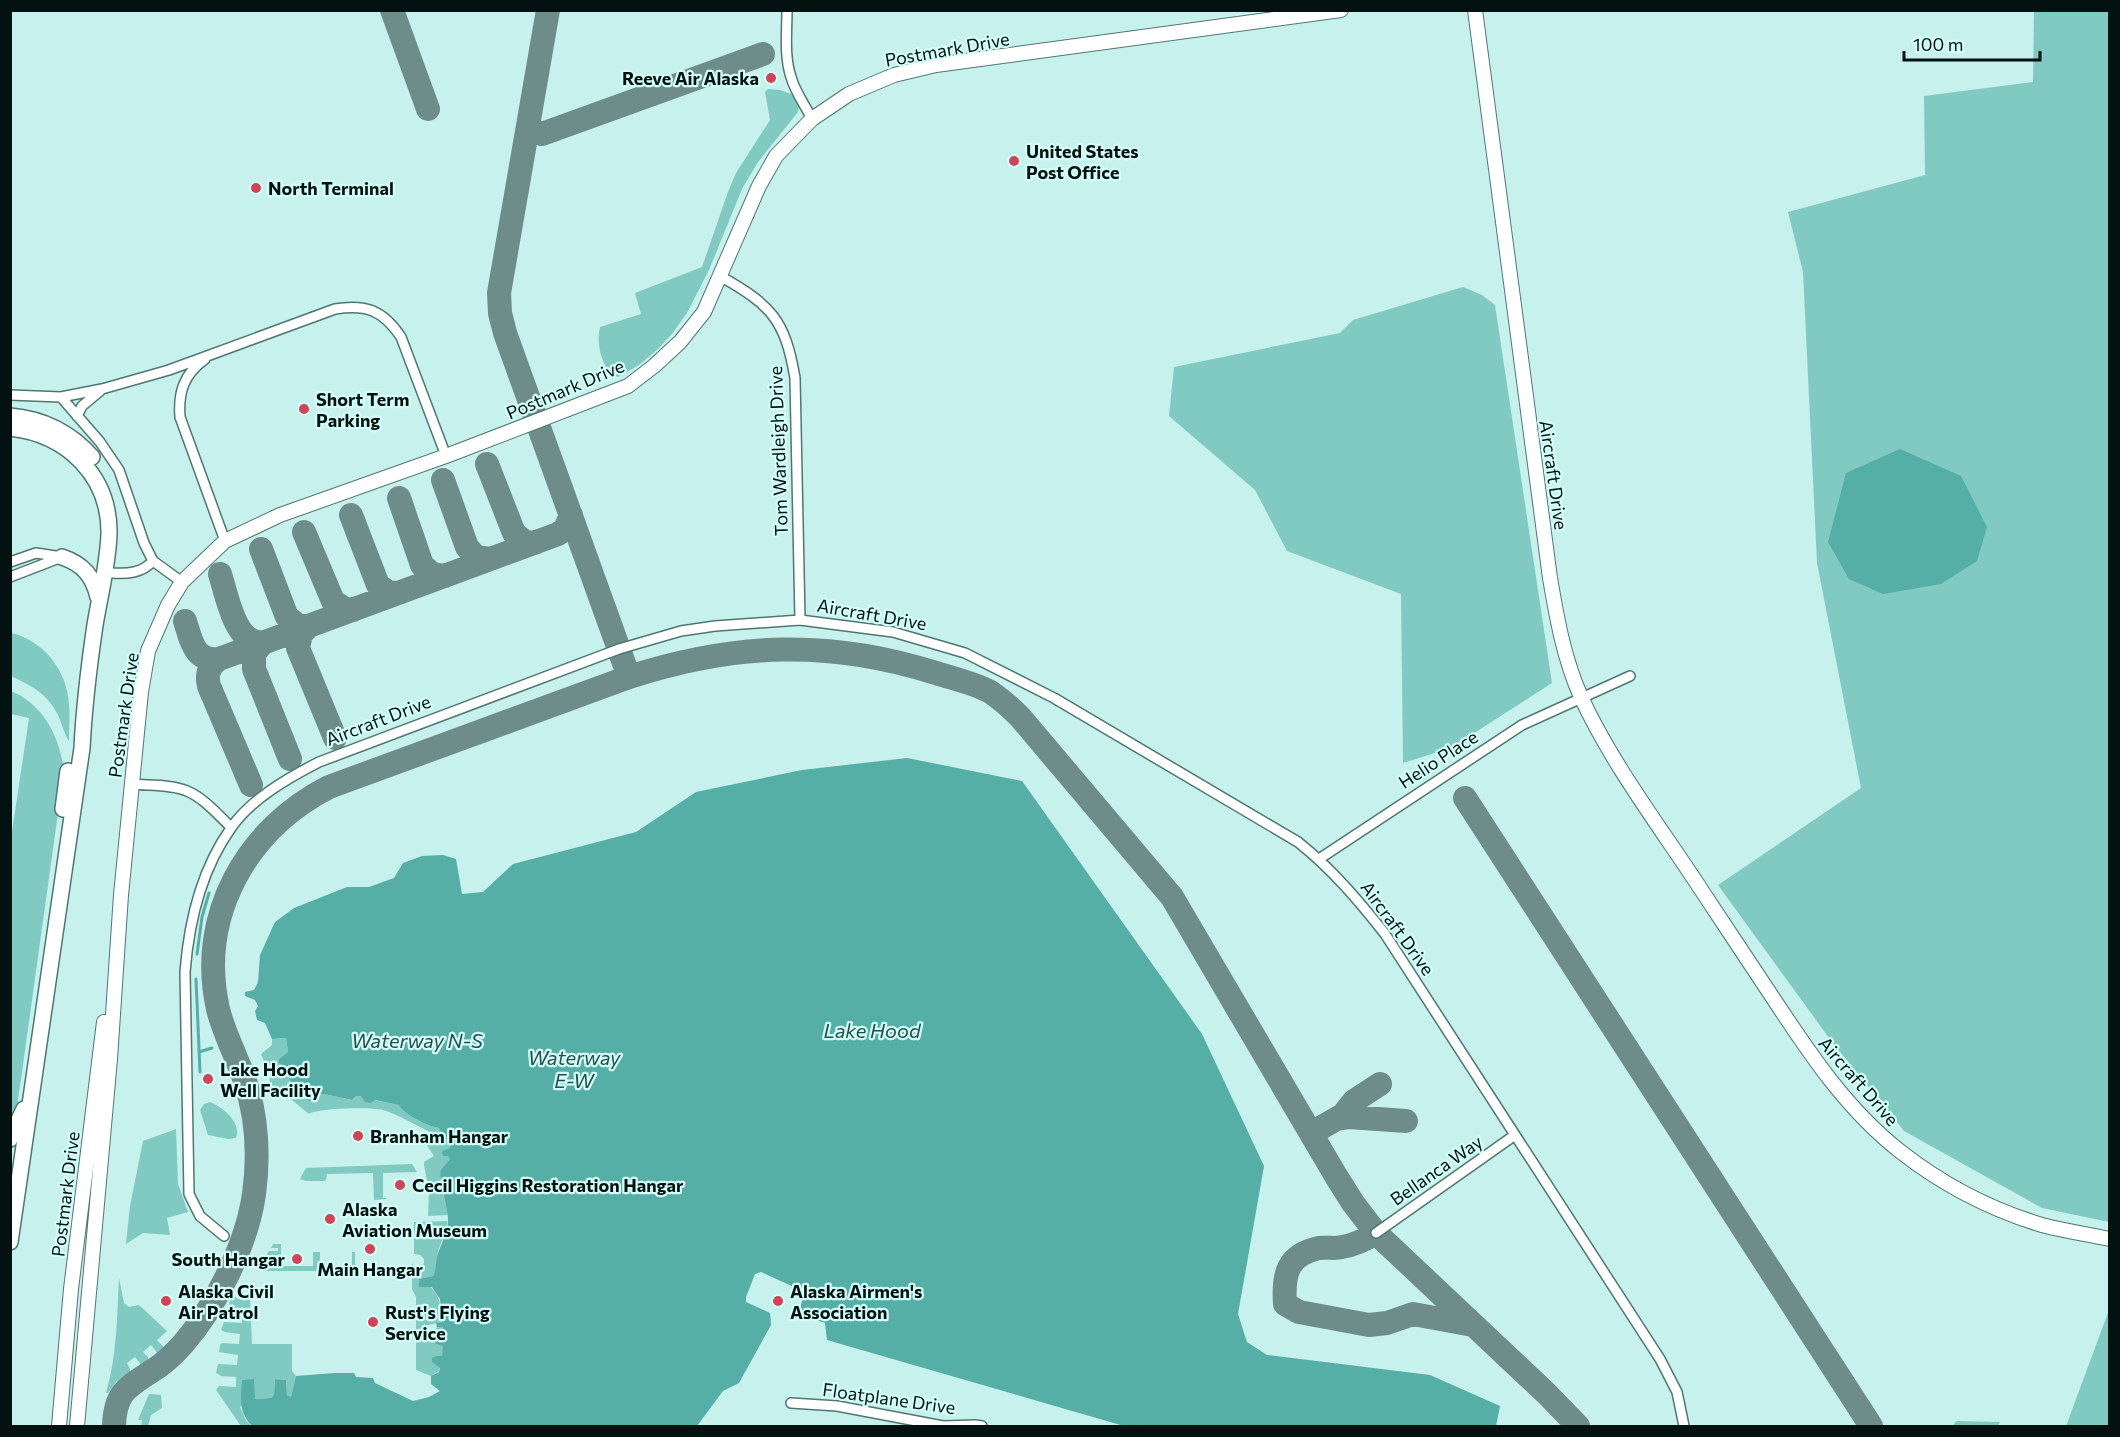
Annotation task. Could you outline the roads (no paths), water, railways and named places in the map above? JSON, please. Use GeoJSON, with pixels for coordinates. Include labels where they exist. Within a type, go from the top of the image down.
{"type":"FeatureCollection","features":[{"type":"Feature","properties":{"kind":"main road"},"geometry":{"type":"LineString","coordinates":[[10,416],[34,419],[61,430],[85,449],[103,472],[114,500],[117,518],[112,573],[93,703],[82,748]]}},
{"type":"Feature","properties":{"kind":"main road"},"geometry":{"type":"LineString","coordinates":[[10,428],[38,434],[62,444],[73,452],[94,475],[105,502],[109,533],[85,695],[82,748],[10,1242]]}},
{"type":"Feature","properties":{"kind":"main road"},"geometry":{"type":"LineString","coordinates":[[62,557],[80,565],[91,576],[99,600]]}},
{"type":"Feature","properties":{"kind":"main road"},"geometry":{"type":"LineString","coordinates":[[49,979],[53,887],[68,771]]}},
{"type":"Feature","properties":{"kind":"main road"},"geometry":{"type":"LineString","coordinates":[[10,1139],[19,1121],[37,1061]]}},
{"type":"Feature","properties":{"kind":"street"},"geometry":{"type":"LineString","coordinates":[[787,10],[787,56],[790,73],[797,92],[812,119]]}},
{"type":"Feature","properties":{"kind":"street","name":"Postmark Drive"},"geometry":{"type":"LineString","coordinates":[[77,1426],[110,1059],[121,895],[141,692],[148,651],[163,614],[182,582],[225,541],[280,514],[446,456],[628,386],[680,342],[704,312],[759,186],[776,156],[812,119],[834,102],[863,87],[921,68],[1341,10]]}},
{"type":"Feature","properties":{"kind":"street","name":"Aircraft Drive"},"geometry":{"type":"LineString","coordinates":[[1475,10],[1550,578],[1561,638],[1582,698],[1628,777],[1813,1060],[1868,1124],[1929,1173],[1968,1194],[2043,1225],[2109,1239]]}},
{"type":"Feature","properties":{"kind":"street","name":"Tom Wardleigh Drive"},"geometry":{"type":"LineString","coordinates":[[720,276],[751,294],[764,305],[776,320],[791,355],[795,378],[800,620]]}},
{"type":"Feature","properties":{"kind":"street"},"geometry":{"type":"LineString","coordinates":[[10,395],[61,397],[102,389],[169,370],[335,309],[355,306],[382,315],[401,337],[446,456]]}},
{"type":"Feature","properties":{"kind":"street"},"geometry":{"type":"LineString","coordinates":[[214,353],[197,365],[189,375],[178,401],[188,443],[225,541]]}},
{"type":"Feature","properties":{"kind":"street"},"geometry":{"type":"LineString","coordinates":[[77,416],[82,406],[102,389]]}},
{"type":"Feature","properties":{"kind":"street"},"geometry":{"type":"LineString","coordinates":[[61,397],[100,442],[118,470],[144,543],[153,561],[182,582]]}},
{"type":"Feature","properties":{"kind":"street"},"geometry":{"type":"LineString","coordinates":[[10,562],[36,553],[62,557]]}},
{"type":"Feature","properties":{"kind":"street"},"geometry":{"type":"LineString","coordinates":[[10,578],[62,557]]}},
{"type":"Feature","properties":{"kind":"street"},"geometry":{"type":"LineString","coordinates":[[112,573],[129,574],[147,568],[153,561]]}},
{"type":"Feature","properties":{"kind":"street","name":"Aircraft Drive"},"geometry":{"type":"LineString","coordinates":[[224,1236],[200,1216],[189,1194],[185,972],[188,936],[199,891],[231,827],[266,794],[290,777],[319,762],[619,649],[681,632],[738,623],[800,620],[893,632],[964,653],[1054,698],[1298,842],[1319,859],[1361,903],[1386,934],[1660,1359],[1677,1392],[1684,1426]]}},
{"type":"Feature","properties":{"kind":"street","name":"Helio Place"},"geometry":{"type":"LineString","coordinates":[[1319,859],[1506,734],[1630,676]]}},
{"type":"Feature","properties":{"kind":"street"},"geometry":{"type":"LineString","coordinates":[[131,784],[176,788],[189,792],[203,801],[231,827]]}},
{"type":"Feature","properties":{"kind":"street","name":"Postmark Drive"},"geometry":{"type":"LineString","coordinates":[[59,1426],[71,1289],[121,895]]}},
{"type":"Feature","properties":{"kind":"street","name":"Bellanca Way"},"geometry":{"type":"LineString","coordinates":[[1376,1233],[1515,1135]]}},
{"type":"Feature","properties":{"kind":"street","name":"Floatplane Drive"},"geometry":{"type":"LineString","coordinates":[[791,1403],[837,1406],[943,1426],[982,1426]]}},
{"type":"Feature","properties":{"kind":"water"},"geometry":{"type":"Polygon","coordinates":[[[1900,449],[1961,476],[1987,527],[1977,561],[1941,584],[1883,594],[1849,579],[1828,542],[1846,473],[1900,449]]]}},
{"type":"Feature","properties":{"kind":"water","name":"Lake Hood"},"geometry":{"type":"Polygon","coordinates":[[[907,758],[1022,781],[1202,1034],[1264,1166],[1238,1314],[1247,1342],[1267,1355],[1430,1375],[1500,1406],[1496,1426],[1124,1426],[827,1340],[825,1323],[798,1314],[805,1292],[761,1272],[755,1274],[746,1302],[770,1313],[771,1325],[739,1383],[723,1391],[697,1426],[252,1426],[242,1410],[242,1380],[254,1379],[255,1399],[271,1398],[274,1395],[275,1379],[286,1380],[287,1395],[291,1397],[296,1376],[335,1373],[354,1373],[356,1377],[373,1378],[375,1383],[413,1401],[429,1397],[440,1391],[431,1384],[431,1376],[439,1372],[440,1368],[432,1362],[432,1358],[442,1356],[443,1346],[436,1344],[435,1341],[436,1338],[444,1336],[443,1327],[437,1327],[436,1323],[442,1322],[440,1299],[432,1287],[419,1287],[419,1279],[433,1276],[437,1256],[447,1230],[448,1216],[440,1174],[450,1159],[448,1156],[443,1156],[442,1151],[450,1148],[451,1143],[448,1139],[438,1138],[441,1133],[439,1128],[417,1120],[398,1105],[375,1100],[371,1103],[365,1102],[361,1096],[356,1096],[352,1100],[324,1094],[317,1095],[313,1101],[309,1101],[295,1087],[289,1079],[287,1069],[279,1063],[279,1059],[288,1052],[286,1038],[272,1039],[265,1023],[257,1020],[255,1011],[258,1006],[255,1000],[245,996],[245,992],[254,990],[258,982],[260,955],[275,922],[294,908],[347,887],[369,887],[394,878],[403,863],[422,856],[443,855],[456,859],[462,894],[483,892],[513,864],[636,832],[696,792],[802,770],[907,758]]]}},
{"type":"Feature","properties":{"kind":"waterway"},"geometry":{"type":"LineString","coordinates":[[197,954],[202,917],[209,893]]}},
{"type":"Feature","properties":{"kind":"waterway"},"geometry":{"type":"LineString","coordinates":[[196,979],[200,1072]]}},
{"type":"Feature","properties":{"kind":"waterway"},"geometry":{"type":"LineString","coordinates":[[199,1052],[212,1048]]}},
{"type":"Feature","properties":{"kind":"place","name":"Reeve Air Alaska"},"geometry":{"type":"Point","coordinates":[771,78]}},
{"type":"Feature","properties":{"kind":"place","name":"United States Post Office"},"geometry":{"type":"Point","coordinates":[1014,161]}},
{"type":"Feature","properties":{"kind":"place","name":"North Terminal"},"geometry":{"type":"Point","coordinates":[256,188]}},
{"type":"Feature","properties":{"kind":"place","name":"Short Term Parking"},"geometry":{"type":"Point","coordinates":[304,409]}},
{"type":"Feature","properties":{"kind":"place","name":"Lake Hood Well Facility"},"geometry":{"type":"Point","coordinates":[208,1079]}},
{"type":"Feature","properties":{"kind":"place","name":"Branham Hangar"},"geometry":{"type":"Point","coordinates":[358,1136]}},
{"type":"Feature","properties":{"kind":"place","name":"Cecil Higgins Restoration Hangar"},"geometry":{"type":"Point","coordinates":[400,1185]}},
{"type":"Feature","properties":{"kind":"place","name":"Alaska Aviation Museum"},"geometry":{"type":"Point","coordinates":[330,1219]}},
{"type":"Feature","properties":{"kind":"place","name":"Main Hangar"},"geometry":{"type":"Point","coordinates":[370,1249]}},
{"type":"Feature","properties":{"kind":"place","name":"South Hangar"},"geometry":{"type":"Point","coordinates":[297,1259]}},
{"type":"Feature","properties":{"kind":"place","name":"Alaska Civil Air Patrol"},"geometry":{"type":"Point","coordinates":[166,1301]}},
{"type":"Feature","properties":{"kind":"place","name":"Alaska Airmen's Association"},"geometry":{"type":"Point","coordinates":[778,1301]}},
{"type":"Feature","properties":{"kind":"place","name":"Rust's Flying Service"},"geometry":{"type":"Point","coordinates":[373,1322]}},
{"type":"Feature","properties":{"kind":"water label","name":"Waterway N-S"},"geometry":{"type":"Point","coordinates":[417,1040]}},
{"type":"Feature","properties":{"kind":"water label","name":"Waterway E-W"},"geometry":{"type":"Point","coordinates":[574,1068]}}]}
